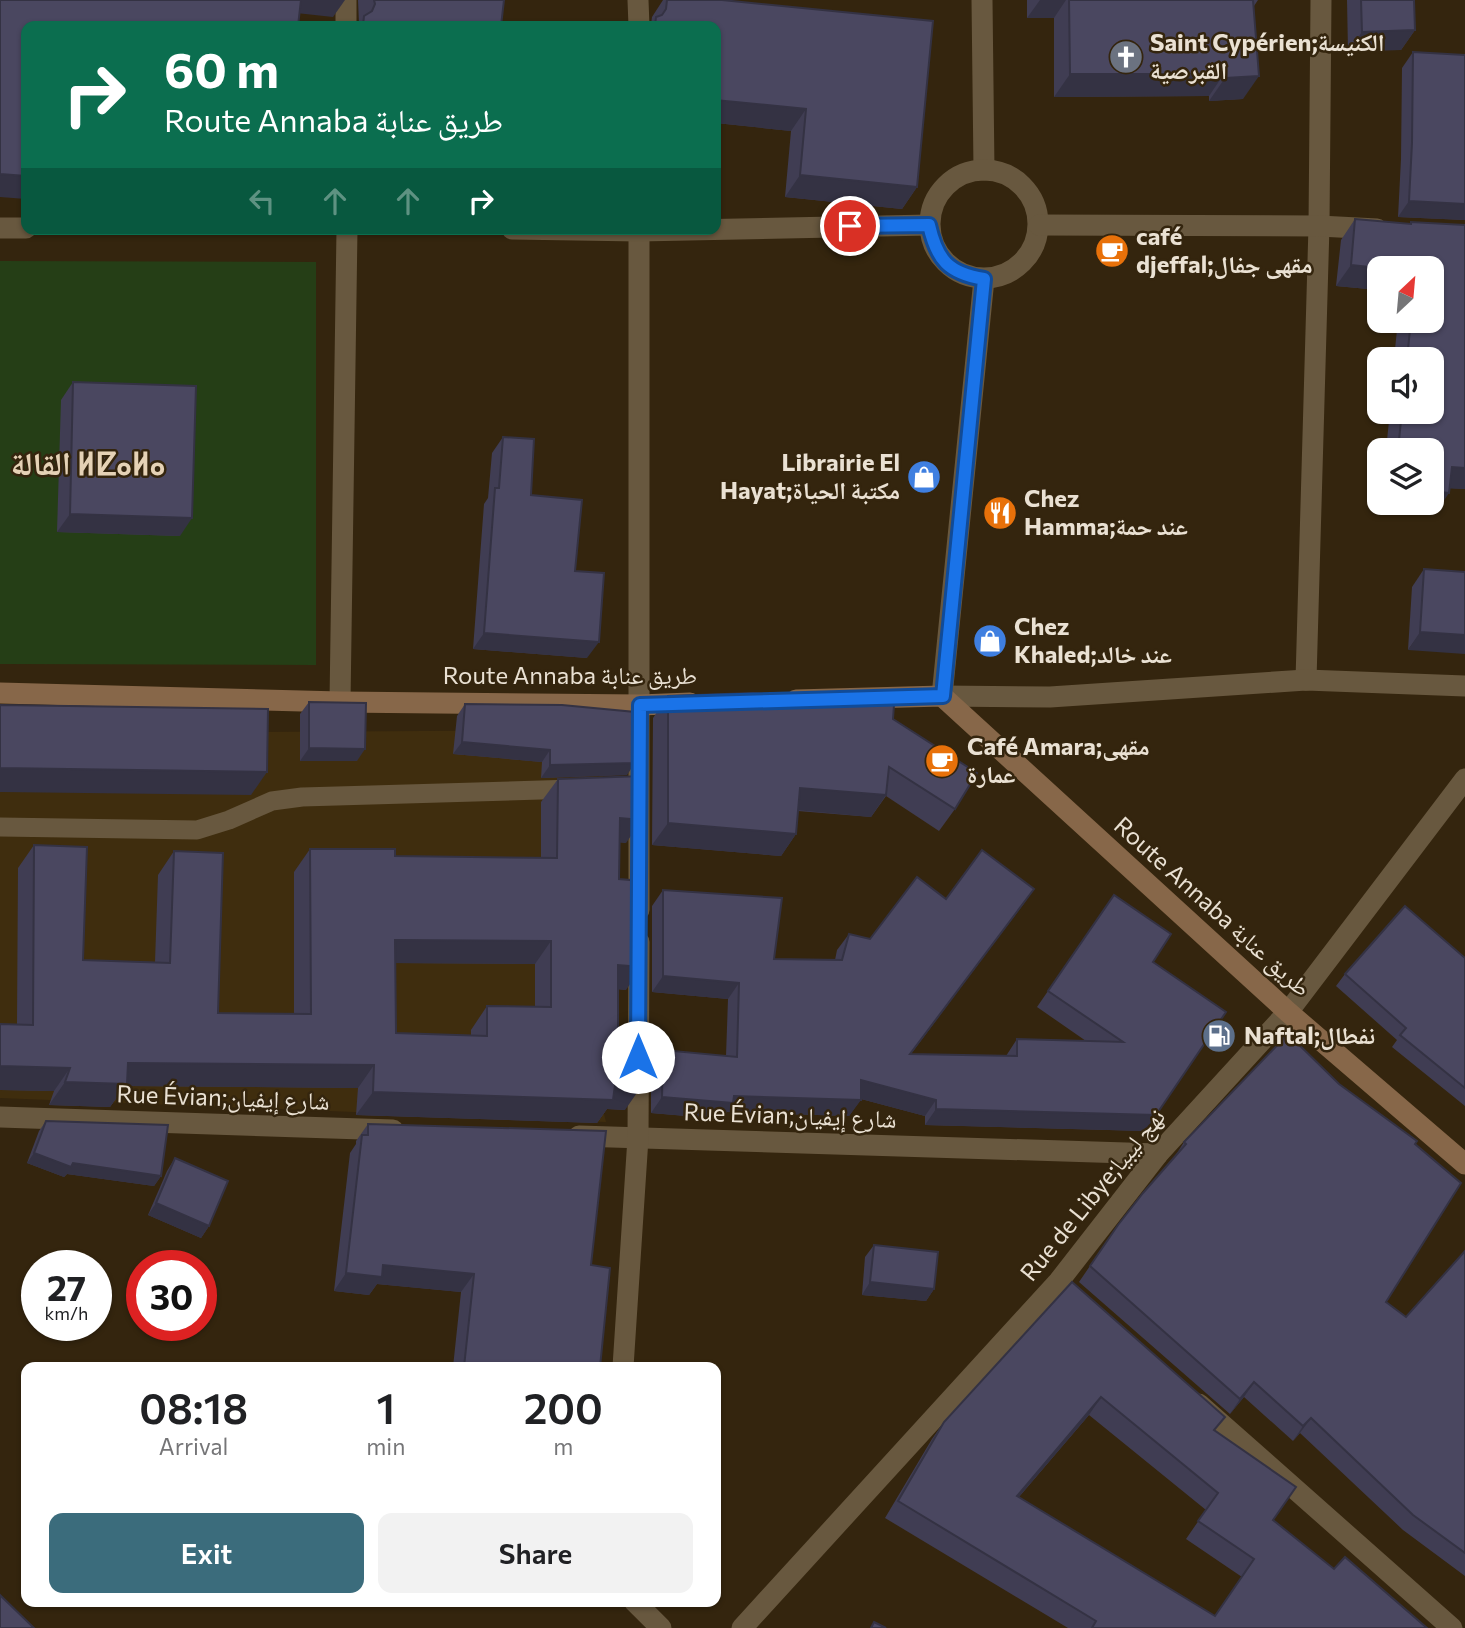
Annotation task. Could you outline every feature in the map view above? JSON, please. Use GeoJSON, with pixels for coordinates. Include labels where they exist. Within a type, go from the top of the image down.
{"type":"FeatureCollection","features":[{"type":"Feature","properties":{"kind":"main road","name":"Route Annaba طريق عنابة"},"geometry":{"type":"LineString","coordinates":[[0,693],[340,702],[640,705],[709,703]]}},
{"type":"Feature","properties":{"kind":"main road","name":"Route Annaba طريق عنابة"},"geometry":{"type":"LineString","coordinates":[[943,696],[1288,1012],[1465,1164]]}},
{"type":"Feature","properties":{"kind":"main road"},"geometry":{"type":"LineString","coordinates":[[778,701],[943,696]]}},
{"type":"Feature","properties":{"kind":"street"},"geometry":{"type":"LineString","coordinates":[[346,0],[346,21]]}},
{"type":"Feature","properties":{"kind":"street"},"geometry":{"type":"LineString","coordinates":[[638,0],[639,21]]}},
{"type":"Feature","properties":{"kind":"street"},"geometry":{"type":"LineString","coordinates":[[982,0],[984,170]]}},
{"type":"Feature","properties":{"kind":"street"},"geometry":{"type":"LineString","coordinates":[[1306,680],[1320,226],[1321,0]]}},
{"type":"Feature","properties":{"kind":"street"},"geometry":{"type":"LineString","coordinates":[[984,170],[1001,172],[1017,181],[1029,193],[1037,208],[1039,225],[1037,242],[1029,257],[1017,269],[1002,276],[984,279],[952,269],[940,257],[929,225],[932,207],[940,192],[952,180],[968,172],[984,170]]}},
{"type":"Feature","properties":{"kind":"street"},"geometry":{"type":"LineString","coordinates":[[721,229],[929,225]]}},
{"type":"Feature","properties":{"kind":"street"},"geometry":{"type":"LineString","coordinates":[[1039,225],[1320,226],[1399,230]]}},
{"type":"Feature","properties":{"kind":"street"},"geometry":{"type":"LineString","coordinates":[[0,228],[21,228]]}},
{"type":"Feature","properties":{"kind":"street"},"geometry":{"type":"LineString","coordinates":[[340,702],[347,235]]}},
{"type":"Feature","properties":{"kind":"street"},"geometry":{"type":"LineString","coordinates":[[624,1362],[638,1138],[633,787],[640,705],[639,235]]}},
{"type":"Feature","properties":{"kind":"street"},"geometry":{"type":"LineString","coordinates":[[984,279],[943,696],[1051,697],[1306,680],[1465,686]]}},
{"type":"Feature","properties":{"kind":"street","name":"Rue de Libye;نهج ليبيا"},"geometry":{"type":"LineString","coordinates":[[741,1628],[1065,1285],[1158,1154],[1288,1012],[1465,779]]}},
{"type":"Feature","properties":{"kind":"street","name":"Rue Évian;شارع إيفيان"},"geometry":{"type":"LineString","coordinates":[[0,1117],[416,1131]]}},
{"type":"Feature","properties":{"kind":"street","name":"Rue Évian;شارع إيفيان"},"geometry":{"type":"LineString","coordinates":[[555,1135],[1158,1154]]}},
{"type":"Feature","properties":{"kind":"street"},"geometry":{"type":"LineString","coordinates":[[1183,1390],[1452,1628]]}},
{"type":"Feature","properties":{"kind":"street"},"geometry":{"type":"LineString","coordinates":[[640,1607],[661,1628]]}},
{"type":"Feature","properties":{"kind":"lane"},"geometry":{"type":"LineString","coordinates":[[0,827],[197,830],[229,820],[272,801],[302,797],[586,789]]}},
{"type":"Feature","properties":{"kind":"shaded area"},"geometry":{"type":"Polygon","coordinates":[[[0,728],[252,732],[601,730],[604,809],[601,1101],[606,1122],[0,1098],[0,728]]]}},
{"type":"Feature","properties":{"kind":"green space"},"geometry":{"type":"Polygon","coordinates":[[[0,261],[316,262],[316,665],[0,664],[0,261]]]}},
{"type":"Feature","properties":{"kind":"building"},"geometry":{"type":"Polygon","coordinates":[[[0,0],[301,0],[299,21],[21,21],[21,176],[0,174],[0,0]]]}},
{"type":"Feature","properties":{"kind":"building"},"geometry":{"type":"Polygon","coordinates":[[[374,0],[504,0],[502,21],[364,21],[364,16],[372,11],[374,0]]]}},
{"type":"Feature","properties":{"kind":"building"},"geometry":{"type":"Polygon","coordinates":[[[667,0],[722,0],[933,21],[917,187],[800,175],[806,109],[721,100],[721,21],[656,21],[656,17],[662,15],[667,0]]]}},
{"type":"Feature","properties":{"kind":"building","name":"Saint Cypérien;الكنيسة القبرصية"},"geometry":{"type":"Polygon","coordinates":[[[1069,0],[1253,0],[1259,76],[1225,78],[1224,74],[1070,74],[1069,0]]]}},
{"type":"Feature","properties":{"kind":"building"},"geometry":{"type":"Polygon","coordinates":[[[1361,0],[1414,0],[1415,30],[1362,32],[1361,0]]]}},
{"type":"Feature","properties":{"kind":"building"},"geometry":{"type":"Polygon","coordinates":[[[1413,52],[1465,55],[1465,204],[1409,201],[1413,52]]]}},
{"type":"Feature","properties":{"kind":"building"},"geometry":{"type":"Polygon","coordinates":[[[1355,219],[1465,225],[1465,468],[1452,467],[1449,493],[1444,492],[1444,438],[1399,438],[1401,424],[1444,424],[1444,347],[1408,347],[1410,333],[1444,333],[1444,256],[1367,256],[1367,267],[1351,265],[1355,219]]]}},
{"type":"Feature","properties":{"kind":"building"},"geometry":{"type":"Polygon","coordinates":[[[73,382],[196,386],[192,518],[70,514],[73,382]]]}},
{"type":"Feature","properties":{"kind":"building"},"geometry":{"type":"Polygon","coordinates":[[[503,437],[534,439],[531,495],[582,500],[575,571],[604,573],[599,642],[484,633],[495,488],[499,488],[503,437]]]}},
{"type":"Feature","properties":{"kind":"building"},"geometry":{"type":"Polygon","coordinates":[[[1424,569],[1465,572],[1465,635],[1420,632],[1424,569]]]}},
{"type":"Feature","properties":{"kind":"building"},"geometry":{"type":"Polygon","coordinates":[[[753,693],[894,705],[893,719],[977,773],[955,809],[889,767],[886,795],[800,788],[796,834],[668,823],[668,696],[753,693]]]}},
{"type":"Feature","properties":{"kind":"building"},"geometry":{"type":"Polygon","coordinates":[[[309,702],[366,703],[365,749],[309,748],[309,702]]]}},
{"type":"Feature","properties":{"kind":"building"},"geometry":{"type":"Polygon","coordinates":[[[465,704],[562,705],[635,712],[635,763],[550,765],[550,750],[462,742],[465,704]]]}},
{"type":"Feature","properties":{"kind":"building"},"geometry":{"type":"Polygon","coordinates":[[[0,705],[268,709],[267,772],[0,768],[0,705]]]}},
{"type":"Feature","properties":{"kind":"building"},"geometry":{"type":"Polygon","coordinates":[[[643,776],[642,820],[620,818],[619,879],[642,881],[642,967],[618,965],[618,1039],[641,1041],[641,1087],[615,1085],[613,1100],[373,1092],[374,1065],[128,1063],[127,1084],[65,1082],[70,1068],[0,1066],[0,1024],[33,1025],[34,845],[87,847],[83,960],[170,963],[174,851],[223,853],[218,1013],[311,1014],[310,849],[395,849],[395,856],[557,858],[558,779],[643,776]],[[395,940],[396,1033],[487,1036],[487,1006],[551,1007],[551,941],[395,940]]]}},
{"type":"Feature","properties":{"kind":"building"},"geometry":{"type":"Polygon","coordinates":[[[982,850],[1034,889],[910,1054],[1017,1056],[1017,1039],[1123,1042],[1048,991],[1114,895],[1171,934],[1153,962],[1226,1012],[1156,1115],[936,1109],[936,1100],[861,1080],[861,1100],[734,1096],[733,1103],[662,1097],[663,1050],[737,1057],[739,983],[663,976],[663,890],[782,898],[774,959],[842,960],[849,934],[870,939],[917,877],[946,899],[982,850]]]}},
{"type":"Feature","properties":{"kind":"building"},"geometry":{"type":"Polygon","coordinates":[[[1405,906],[1465,958],[1465,1088],[1400,1035],[1406,1028],[1345,974],[1405,906]]]}},
{"type":"Feature","properties":{"kind":"building"},"geometry":{"type":"Polygon","coordinates":[[[1288,1034],[1339,1084],[1417,1141],[1415,1144],[1461,1183],[1386,1302],[1406,1317],[1465,1251],[1465,1553],[1413,1515],[1311,1418],[1303,1426],[1254,1382],[1240,1399],[1090,1266],[1143,1193],[1186,1144],[1184,1142],[1288,1034]]]}},
{"type":"Feature","properties":{"kind":"building"},"geometry":{"type":"Polygon","coordinates":[[[46,1121],[168,1125],[161,1176],[73,1163],[71,1167],[34,1153],[46,1121]]]}},
{"type":"Feature","properties":{"kind":"building"},"geometry":{"type":"Polygon","coordinates":[[[368,1124],[606,1131],[591,1265],[610,1268],[601,1362],[465,1362],[474,1274],[383,1265],[382,1277],[346,1273],[362,1135],[368,1135],[368,1124]]]}},
{"type":"Feature","properties":{"kind":"building"},"geometry":{"type":"Polygon","coordinates":[[[175,1158],[228,1181],[209,1226],[156,1203],[175,1158]]]}},
{"type":"Feature","properties":{"kind":"building"},"geometry":{"type":"Polygon","coordinates":[[[874,1245],[938,1252],[934,1289],[870,1282],[874,1245]]]}},
{"type":"Feature","properties":{"kind":"building"},"geometry":{"type":"Polygon","coordinates":[[[1072,1282],[1225,1417],[1214,1430],[1296,1487],[1273,1520],[1334,1569],[1345,1557],[1427,1628],[1092,1628],[1096,1621],[898,1501],[944,1422],[1072,1282]],[[1101,1397],[1017,1496],[1215,1616],[1254,1559],[1198,1521],[1218,1493],[1101,1397]]]}},
{"type":"Feature","properties":{"kind":"building"},"geometry":{"type":"Polygon","coordinates":[[[0,1595],[34,1628],[0,1628],[0,1595]]]}},
{"type":"Feature","properties":{"kind":"building"},"geometry":{"type":"Polygon","coordinates":[[[874,1622],[886,1628],[871,1628],[874,1622]]]}},
{"type":"Feature","properties":{"kind":"place","name":"Saint Cypérien;الكنيسة القبرصية"},"geometry":{"type":"Point","coordinates":[1126,57]}},
{"type":"Feature","properties":{"kind":"place","name":"café djeffal;مقهى جفال"},"geometry":{"type":"Point","coordinates":[1112,251]}},
{"type":"Feature","properties":{"kind":"place","name":"Librairie El Hayat;مكتبة الحياة"},"geometry":{"type":"Point","coordinates":[924,477]}},
{"type":"Feature","properties":{"kind":"place","name":"Chez Hamma;عند حمة"},"geometry":{"type":"Point","coordinates":[1000,513]}},
{"type":"Feature","properties":{"kind":"place","name":"Chez Khaled;عند خالد"},"geometry":{"type":"Point","coordinates":[990,641]}},
{"type":"Feature","properties":{"kind":"place","name":"Café Amara;مقهى عمارة"},"geometry":{"type":"Point","coordinates":[942,761]}},
{"type":"Feature","properties":{"kind":"place","name":"Naftal;نفطال"},"geometry":{"type":"Point","coordinates":[1219,1036]}},
{"type":"Feature","properties":{"kind":"district","name":"القالة ⵍⵇⴰⵍⴰ"},"geometry":{"type":"Point","coordinates":[88,464]}},
{"type":"Feature","properties":{"kind":"route"},"geometry":{"type":"LineString","coordinates":[[638,1057],[640,705],[943,696],[984,279],[952,269],[940,257],[929,225],[850,226]]}}]}
